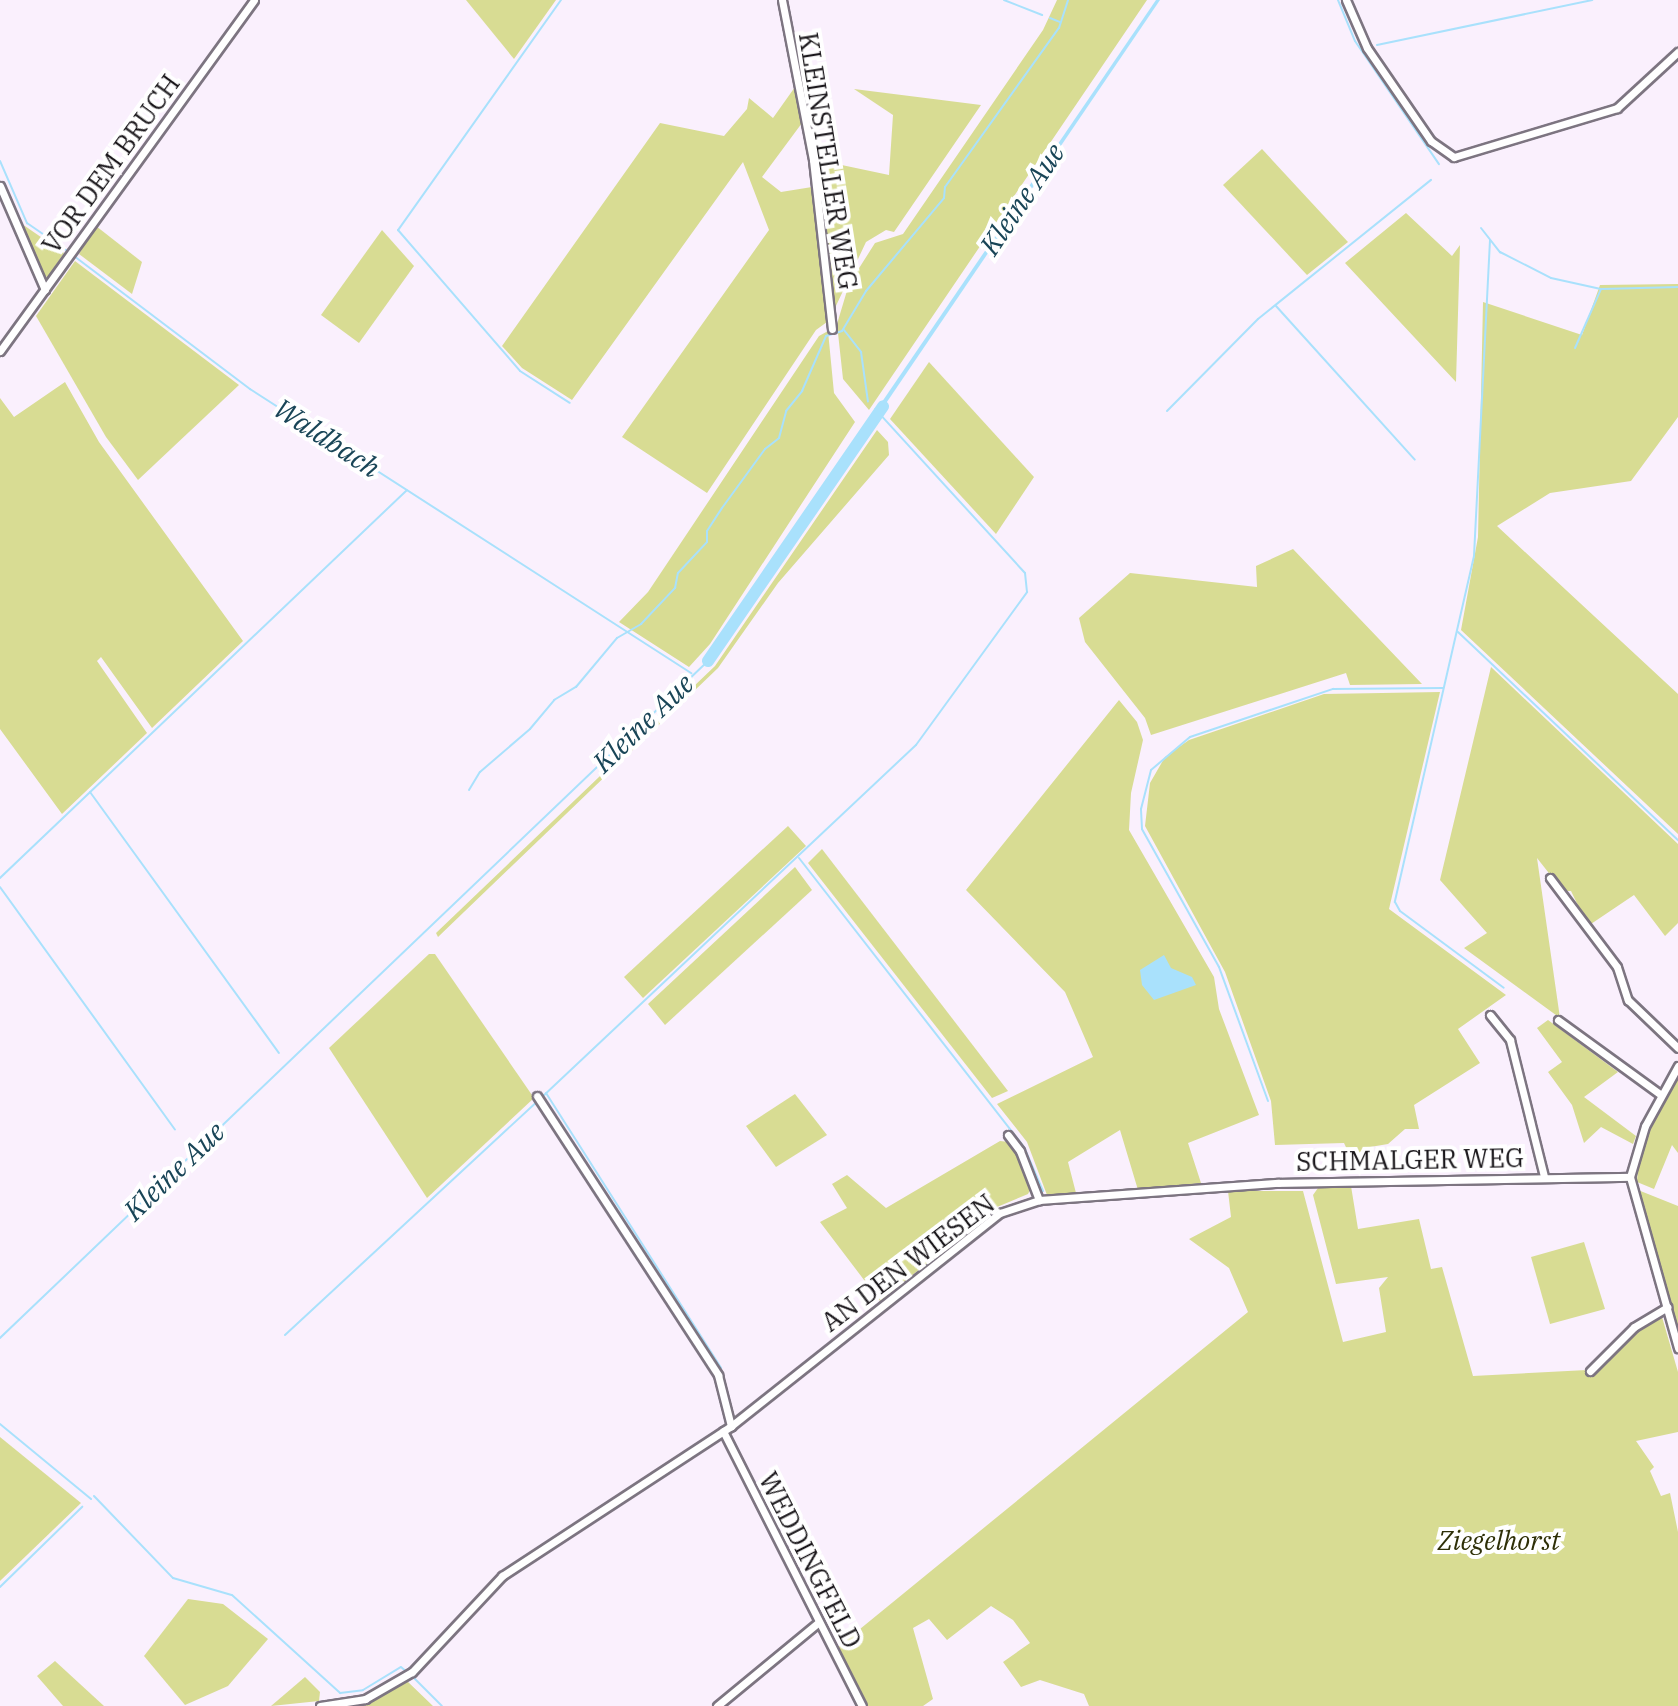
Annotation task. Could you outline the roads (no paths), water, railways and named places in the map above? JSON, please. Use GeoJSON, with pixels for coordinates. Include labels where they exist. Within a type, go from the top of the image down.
{"type":"FeatureCollection","features":[{"type":"Feature","properties":{"kind":"street","name":"VOR DEM BRUCH"},"geometry":{"type":"LineString","coordinates":[[0,351],[254,0]]}},
{"type":"Feature","properties":{"kind":"street","name":"KLEINSTELLER WEG"},"geometry":{"type":"LineString","coordinates":[[782,0],[813,160],[832,329]]}},
{"type":"Feature","properties":{"kind":"street"},"geometry":{"type":"LineString","coordinates":[[1346,0],[1369,50],[1431,141],[1454,157],[1617,108],[1678,52]]}},
{"type":"Feature","properties":{"kind":"street"},"geometry":{"type":"LineString","coordinates":[[0,186],[45,290]]}},
{"type":"Feature","properties":{"kind":"street"},"geometry":{"type":"LineString","coordinates":[[1550,878],[1617,967],[1628,1000],[1678,1048]]}},
{"type":"Feature","properties":{"kind":"street","name":"SCHMALGER WEG"},"geometry":{"type":"LineString","coordinates":[[1490,1015],[1510,1040],[1544,1176]]}},
{"type":"Feature","properties":{"kind":"street"},"geometry":{"type":"LineString","coordinates":[[1558,1020],[1660,1094]]}},
{"type":"Feature","properties":{"kind":"street"},"geometry":{"type":"LineString","coordinates":[[1678,1066],[1660,1094],[1630,1177],[1678,1348]]}},
{"type":"Feature","properties":{"kind":"street"},"geometry":{"type":"LineString","coordinates":[[540,1099],[718,1375],[727,1429]]}},
{"type":"Feature","properties":{"kind":"street"},"geometry":{"type":"LineString","coordinates":[[1008,1135],[1020,1151],[1039,1200]]}},
{"type":"Feature","properties":{"kind":"street","name":"SCHMALGER WEG"},"geometry":{"type":"LineString","coordinates":[[1278,1183],[1544,1176],[1630,1177]]}},
{"type":"Feature","properties":{"kind":"street","name":"AN DEN WIESEN"},"geometry":{"type":"LineString","coordinates":[[320,1706],[365,1699],[409,1674],[502,1576],[727,1429],[1000,1213],[1039,1200],[1278,1183]]}},
{"type":"Feature","properties":{"kind":"street"},"geometry":{"type":"LineString","coordinates":[[1590,1371],[1634,1327],[1667,1307]]}},
{"type":"Feature","properties":{"kind":"street","name":"WEDDINGFELD"},"geometry":{"type":"LineString","coordinates":[[727,1429],[862,1706]]}},
{"type":"Feature","properties":{"kind":"street"},"geometry":{"type":"LineString","coordinates":[[717,1706],[819,1622]]}},
{"type":"Feature","properties":{"kind":"water"},"geometry":{"type":"Polygon","coordinates":[[[1156,0],[1160,0],[874,421],[871,418],[1156,0]]]}},
{"type":"Feature","properties":{"kind":"water"},"geometry":{"type":"Polygon","coordinates":[[[1164,955],[1171,968],[1192,977],[1196,985],[1154,1000],[1142,985],[1140,970],[1164,955]]]}},
{"type":"Feature","properties":{"kind":"waterway"},"geometry":{"type":"LineString","coordinates":[[561,0],[398,230],[520,371],[570,403]]}},
{"type":"Feature","properties":{"kind":"waterway"},"geometry":{"type":"LineString","coordinates":[[1004,0],[1042,15]]}},
{"type":"Feature","properties":{"kind":"waterway"},"geometry":{"type":"LineString","coordinates":[[469,790],[480,772],[530,729],[554,700],[576,687],[617,638],[641,624],[675,588],[678,573],[707,542],[707,531],[722,508],[765,449],[779,438],[786,411],[802,391],[826,336],[842,331],[866,291],[944,198],[945,187],[1059,28],[1068,0]]}},
{"type":"Feature","properties":{"kind":"waterway"},"geometry":{"type":"LineString","coordinates":[[1338,0],[1355,41],[1439,164]]}},
{"type":"Feature","properties":{"kind":"waterway"},"geometry":{"type":"LineString","coordinates":[[1377,45],[1592,0]]}},
{"type":"Feature","properties":{"kind":"waterway"},"geometry":{"type":"LineString","coordinates":[[1050,18],[1060,22]]}},
{"type":"Feature","properties":{"kind":"waterway","name":"Waldbach"},"geometry":{"type":"LineString","coordinates":[[0,161],[27,223],[69,252]]}},
{"type":"Feature","properties":{"kind":"waterway"},"geometry":{"type":"LineString","coordinates":[[1167,411],[1258,319],[1431,180]]}},
{"type":"Feature","properties":{"kind":"waterway"},"geometry":{"type":"LineString","coordinates":[[1481,228],[1500,252],[1551,278],[1601,289],[1678,287]]}},
{"type":"Feature","properties":{"kind":"waterway"},"geometry":{"type":"LineString","coordinates":[[1490,240],[1474,556],[1395,902],[1400,911],[1504,988]]}},
{"type":"Feature","properties":{"kind":"waterway","name":"Waldbach"},"geometry":{"type":"LineString","coordinates":[[74,256],[250,389],[691,673]]}},
{"type":"Feature","properties":{"kind":"waterway"},"geometry":{"type":"LineString","coordinates":[[1575,348],[1601,289]]}},
{"type":"Feature","properties":{"kind":"waterway"},"geometry":{"type":"LineString","coordinates":[[1276,306],[1415,460]]}},
{"type":"Feature","properties":{"kind":"waterway"},"geometry":{"type":"LineString","coordinates":[[844,330],[861,352],[868,402]]}},
{"type":"Feature","properties":{"kind":"waterway","name":"Kleine Aue"},"geometry":{"type":"LineString","coordinates":[[708,661],[883,406]]}},
{"type":"Feature","properties":{"kind":"waterway"},"geometry":{"type":"LineString","coordinates":[[541,1098],[916,745],[1027,592],[1025,573],[875,409]]}},
{"type":"Feature","properties":{"kind":"waterway"},"geometry":{"type":"LineString","coordinates":[[0,878],[407,490]]}},
{"type":"Feature","properties":{"kind":"waterway"},"geometry":{"type":"LineString","coordinates":[[1458,632],[1678,840]]}},
{"type":"Feature","properties":{"kind":"waterway","name":"Kleine Aue"},"geometry":{"type":"LineString","coordinates":[[0,1338],[708,661]]}},
{"type":"Feature","properties":{"kind":"waterway"},"geometry":{"type":"LineString","coordinates":[[1268,1101],[1219,967],[1142,829],[1141,809],[1151,770],[1190,737],[1333,689],[1443,688]]}},
{"type":"Feature","properties":{"kind":"waterway"},"geometry":{"type":"LineString","coordinates":[[90,792],[279,1053]]}},
{"type":"Feature","properties":{"kind":"waterway"},"geometry":{"type":"LineString","coordinates":[[799,858],[1024,1147],[1043,1191]]}},
{"type":"Feature","properties":{"kind":"waterway"},"geometry":{"type":"LineString","coordinates":[[0,887],[175,1130]]}},
{"type":"Feature","properties":{"kind":"waterway"},"geometry":{"type":"LineString","coordinates":[[546,1093],[721,1368]]}},
{"type":"Feature","properties":{"kind":"waterway"},"geometry":{"type":"LineString","coordinates":[[285,1335],[537,1102]]}},
{"type":"Feature","properties":{"kind":"waterway"},"geometry":{"type":"LineString","coordinates":[[0,1424],[91,1499]]}},
{"type":"Feature","properties":{"kind":"waterway"},"geometry":{"type":"LineString","coordinates":[[94,1496],[173,1578],[232,1595],[340,1693],[363,1690],[401,1667],[407,1672]]}},
{"type":"Feature","properties":{"kind":"waterway"},"geometry":{"type":"LineString","coordinates":[[0,1587],[82,1507]]}},
{"type":"Feature","properties":{"kind":"waterway"},"geometry":{"type":"LineString","coordinates":[[412,1676],[442,1706]]}},
{"type":"Feature","properties":{"kind":"park label","name":"Ziegelhorst"},"geometry":{"type":"Point","coordinates":[1499,1541]}}]}
